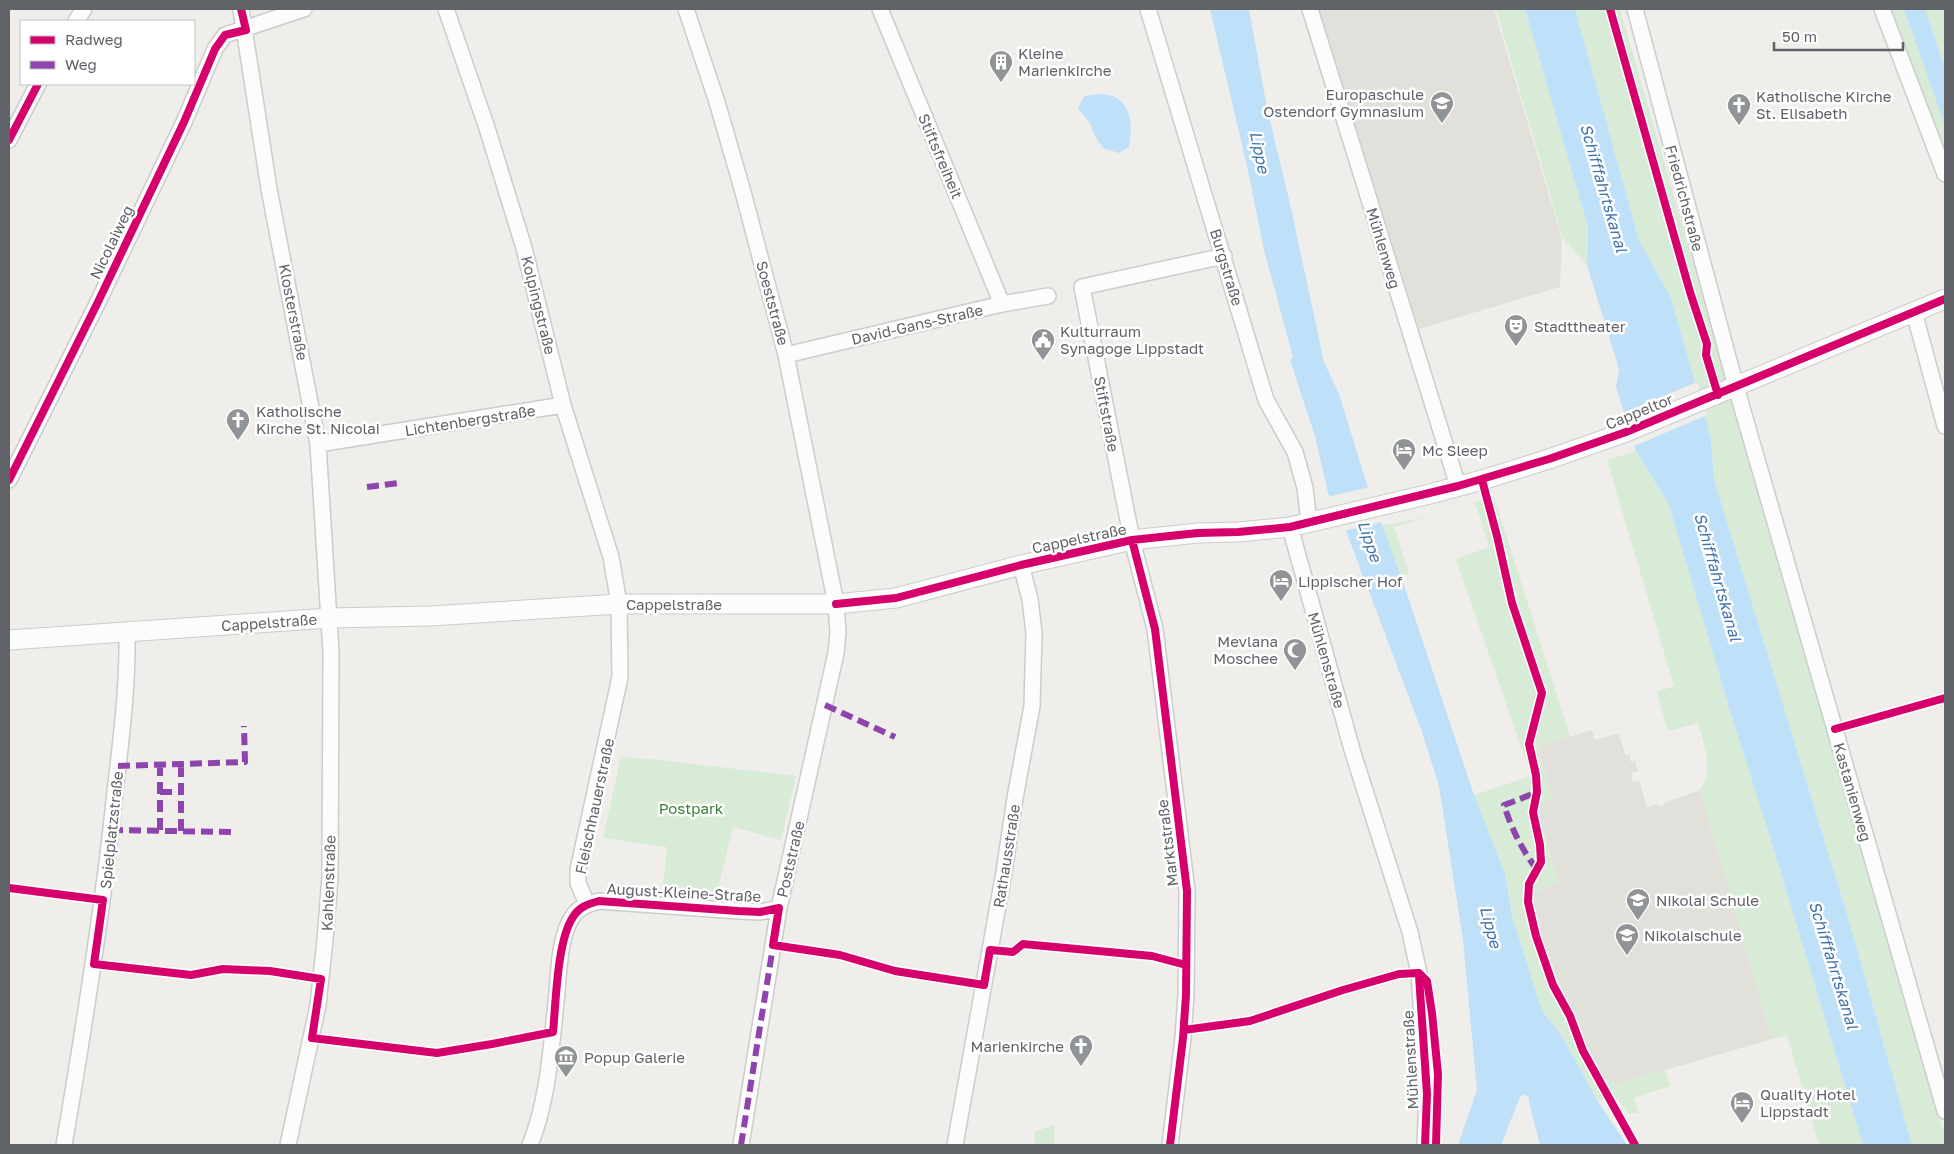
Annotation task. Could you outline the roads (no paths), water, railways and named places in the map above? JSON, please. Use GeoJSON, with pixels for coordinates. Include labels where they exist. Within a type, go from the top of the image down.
{"type":"FeatureCollection","features":[{"type":"Feature","properties":{"kind":"street"},"geometry":{"type":"LineString","coordinates":[[77,20],[84,9]]}},
{"type":"Feature","properties":{"kind":"street","name":"Klosterstraße"},"geometry":{"type":"LineString","coordinates":[[241,9],[246,30],[269,189],[318,444],[326,545],[329,618]]}},
{"type":"Feature","properties":{"kind":"street","name":"Nicolaiweg"},"geometry":{"type":"LineString","coordinates":[[9,480],[180,130],[214,49],[225,35],[246,30],[304,9]]}},
{"type":"Feature","properties":{"kind":"street","name":"Kolpingstraße"},"geometry":{"type":"LineString","coordinates":[[446,9],[487,128],[524,248],[563,405],[611,557],[619,604]]}},
{"type":"Feature","properties":{"kind":"street","name":"Soeststraße"},"geometry":{"type":"LineString","coordinates":[[686,9],[743,192],[786,355],[836,604]]}},
{"type":"Feature","properties":{"kind":"street","name":"Stiftsfreiheit"},"geometry":{"type":"LineString","coordinates":[[880,9],[1002,304]]}},
{"type":"Feature","properties":{"kind":"street","name":"Burgstraße"},"geometry":{"type":"LineString","coordinates":[[1148,9],[1266,400],[1295,452],[1305,488],[1309,523]]}},
{"type":"Feature","properties":{"kind":"street","name":"Mühlenweg"},"geometry":{"type":"LineString","coordinates":[[1310,9],[1458,486]]}},
{"type":"Feature","properties":{"kind":"street","name":"Friedrichstraße"},"geometry":{"type":"LineString","coordinates":[[1635,9],[1736,387]]}},
{"type":"Feature","properties":{"kind":"street"},"geometry":{"type":"LineString","coordinates":[[1882,9],[1945,174]]}},
{"type":"Feature","properties":{"kind":"street"},"geometry":{"type":"LineString","coordinates":[[9,140],[37,85]]}},
{"type":"Feature","properties":{"kind":"street","name":"Stiftstraße"},"geometry":{"type":"LineString","coordinates":[[1132,540],[1082,287],[1224,256]]}},
{"type":"Feature","properties":{"kind":"street","name":"David-Gans-Straße"},"geometry":{"type":"LineString","coordinates":[[786,355],[1002,304],[1048,296]]}},
{"type":"Feature","properties":{"kind":"street","name":"Cappeltor"},"geometry":{"type":"LineString","coordinates":[[1331,518],[1458,486],[1549,459],[1626,432],[1945,299]]}},
{"type":"Feature","properties":{"kind":"street"},"geometry":{"type":"LineString","coordinates":[[1914,312],[1945,426]]}},
{"type":"Feature","properties":{"kind":"street","name":"Kastanienweg"},"geometry":{"type":"LineString","coordinates":[[1736,387],[1945,1111]]}},
{"type":"Feature","properties":{"kind":"street","name":"Lichtenbergstraße"},"geometry":{"type":"LineString","coordinates":[[318,444],[563,405]]}},
{"type":"Feature","properties":{"kind":"street","name":"Cappelstraße"},"geometry":{"type":"LineString","coordinates":[[9,640],[329,618],[431,616],[619,604],[836,604],[896,598],[1132,540],[1198,533],[1238,532],[1290,527],[1331,518]]}},
{"type":"Feature","properties":{"kind":"street","name":"Mühlenstraße"},"geometry":{"type":"LineString","coordinates":[[1290,527],[1353,754],[1410,932],[1419,974],[1427,1094],[1425,1145]]}},
{"type":"Feature","properties":{"kind":"street","name":"Marktstraße"},"geometry":{"type":"LineString","coordinates":[[1132,540],[1155,629],[1187,891],[1186,995],[1183,1038],[1170,1145]]}},
{"type":"Feature","properties":{"kind":"street","name":"Rathausstraße"},"geometry":{"type":"LineString","coordinates":[[955,1145],[1004,872],[1014,798],[1032,706],[1034,633],[1030,599],[1020,566]]}},
{"type":"Feature","properties":{"kind":"street","name":"Fleischhauerstraße"},"geometry":{"type":"LineString","coordinates":[[587,904],[578,883],[578,870],[620,677],[619,604]]}},
{"type":"Feature","properties":{"kind":"street","name":"Poststraße"},"geometry":{"type":"LineString","coordinates":[[741,1145],[779,908],[836,653],[838,632],[836,604]]}},
{"type":"Feature","properties":{"kind":"street","name":"Kahlenstraße"},"geometry":{"type":"LineString","coordinates":[[288,1145],[316,1013],[330,877],[331,652],[329,618]]}},
{"type":"Feature","properties":{"kind":"street","name":"Spielplatzstraße"},"geometry":{"type":"LineString","coordinates":[[64,1145],[103,900],[128,655],[127,633]]}},
{"type":"Feature","properties":{"kind":"street","name":"August-Kleine-Straße"},"geometry":{"type":"LineString","coordinates":[[587,904],[598,901],[752,912],[779,908]]}},
{"type":"Feature","properties":{"kind":"street"},"geometry":{"type":"LineString","coordinates":[[530,1145],[546,1084],[560,962],[566,930],[573,916],[587,904]]}},
{"type":"Feature","properties":{"kind":"water"},"geometry":{"type":"Polygon","coordinates":[[[1210,9],[1249,9],[1267,108],[1291,208],[1324,362],[1339,394],[1368,488],[1401,576],[1474,795],[1505,874],[1512,916],[1542,1011],[1561,1035],[1597,1100],[1627,1145],[1540,1145],[1529,1098],[1525,1094],[1520,1097],[1501,1145],[1458,1145],[1477,1090],[1463,940],[1439,786],[1422,732],[1346,531],[1329,497],[1315,436],[1290,360],[1293,357],[1264,250],[1247,166],[1210,9]],[[1496,1033],[1491,1048],[1502,1056],[1518,1054],[1510,1039],[1496,1033]]]}},
{"type":"Feature","properties":{"kind":"water","name":"Schifffahrtskanal"},"geometry":{"type":"Polygon","coordinates":[[[1525,9],[1575,9],[1639,240],[1671,298],[1711,439],[1714,479],[1850,924],[1912,1145],[1863,1145],[1669,505],[1636,451],[1616,387],[1619,369],[1587,265],[1588,227],[1525,9]]]}},
{"type":"Feature","properties":{"kind":"water"},"geometry":{"type":"Polygon","coordinates":[[[1904,9],[1925,9],[1945,69],[1945,126],[1904,9]]]}},
{"type":"Feature","properties":{"kind":"water"},"geometry":{"type":"Polygon","coordinates":[[[1101,94],[1117,98],[1129,114],[1131,133],[1129,147],[1119,153],[1103,148],[1089,122],[1078,108],[1084,96],[1101,94]]]}},
{"type":"Feature","properties":{"kind":"waterway","name":"Lippe"},"geometry":{"type":"LineString","coordinates":[[1484,1145],[1513,1010],[1509,995]]}},
{"type":"Feature","properties":{"kind":"place","name":"Kleine Marienkirche"},"geometry":{"type":"Point","coordinates":[1001,83]}},
{"type":"Feature","properties":{"kind":"place","name":"Europaschule Ostendorf Gymnasium"},"geometry":{"type":"Point","coordinates":[1442,124]}},
{"type":"Feature","properties":{"kind":"place","name":"Katholische Kirche St. Elisabeth"},"geometry":{"type":"Point","coordinates":[1739,126]}},
{"type":"Feature","properties":{"kind":"place","name":"Stadttheater"},"geometry":{"type":"Point","coordinates":[1516,347]}},
{"type":"Feature","properties":{"kind":"place","name":"Kulturraum Synagoge Lippstadt"},"geometry":{"type":"Point","coordinates":[1043,361]}},
{"type":"Feature","properties":{"kind":"place","name":"Katholische Kirche St. Nicolai"},"geometry":{"type":"Point","coordinates":[238,441]}},
{"type":"Feature","properties":{"kind":"place","name":"Mc Sleep"},"geometry":{"type":"Point","coordinates":[1404,471]}},
{"type":"Feature","properties":{"kind":"place","name":"Lippischer Hof"},"geometry":{"type":"Point","coordinates":[1281,602]}},
{"type":"Feature","properties":{"kind":"place","name":"Mevlana Moschee"},"geometry":{"type":"Point","coordinates":[1295,671]}},
{"type":"Feature","properties":{"kind":"place","name":"Nikolai Schule"},"geometry":{"type":"Point","coordinates":[1638,921]}},
{"type":"Feature","properties":{"kind":"place","name":"Nikolaischule"},"geometry":{"type":"Point","coordinates":[1627,956]}},
{"type":"Feature","properties":{"kind":"place","name":"Marienkirche"},"geometry":{"type":"Point","coordinates":[1081,1067]}},
{"type":"Feature","properties":{"kind":"place","name":"Popup Galerie"},"geometry":{"type":"Point","coordinates":[566,1078]}},
{"type":"Feature","properties":{"kind":"place","name":"Quality Hotel Lippstadt"},"geometry":{"type":"Point","coordinates":[1742,1124]}},
{"type":"Feature","properties":{"kind":"park label","name":"Postpark"},"geometry":{"type":"Point","coordinates":[691,808]}}]}
